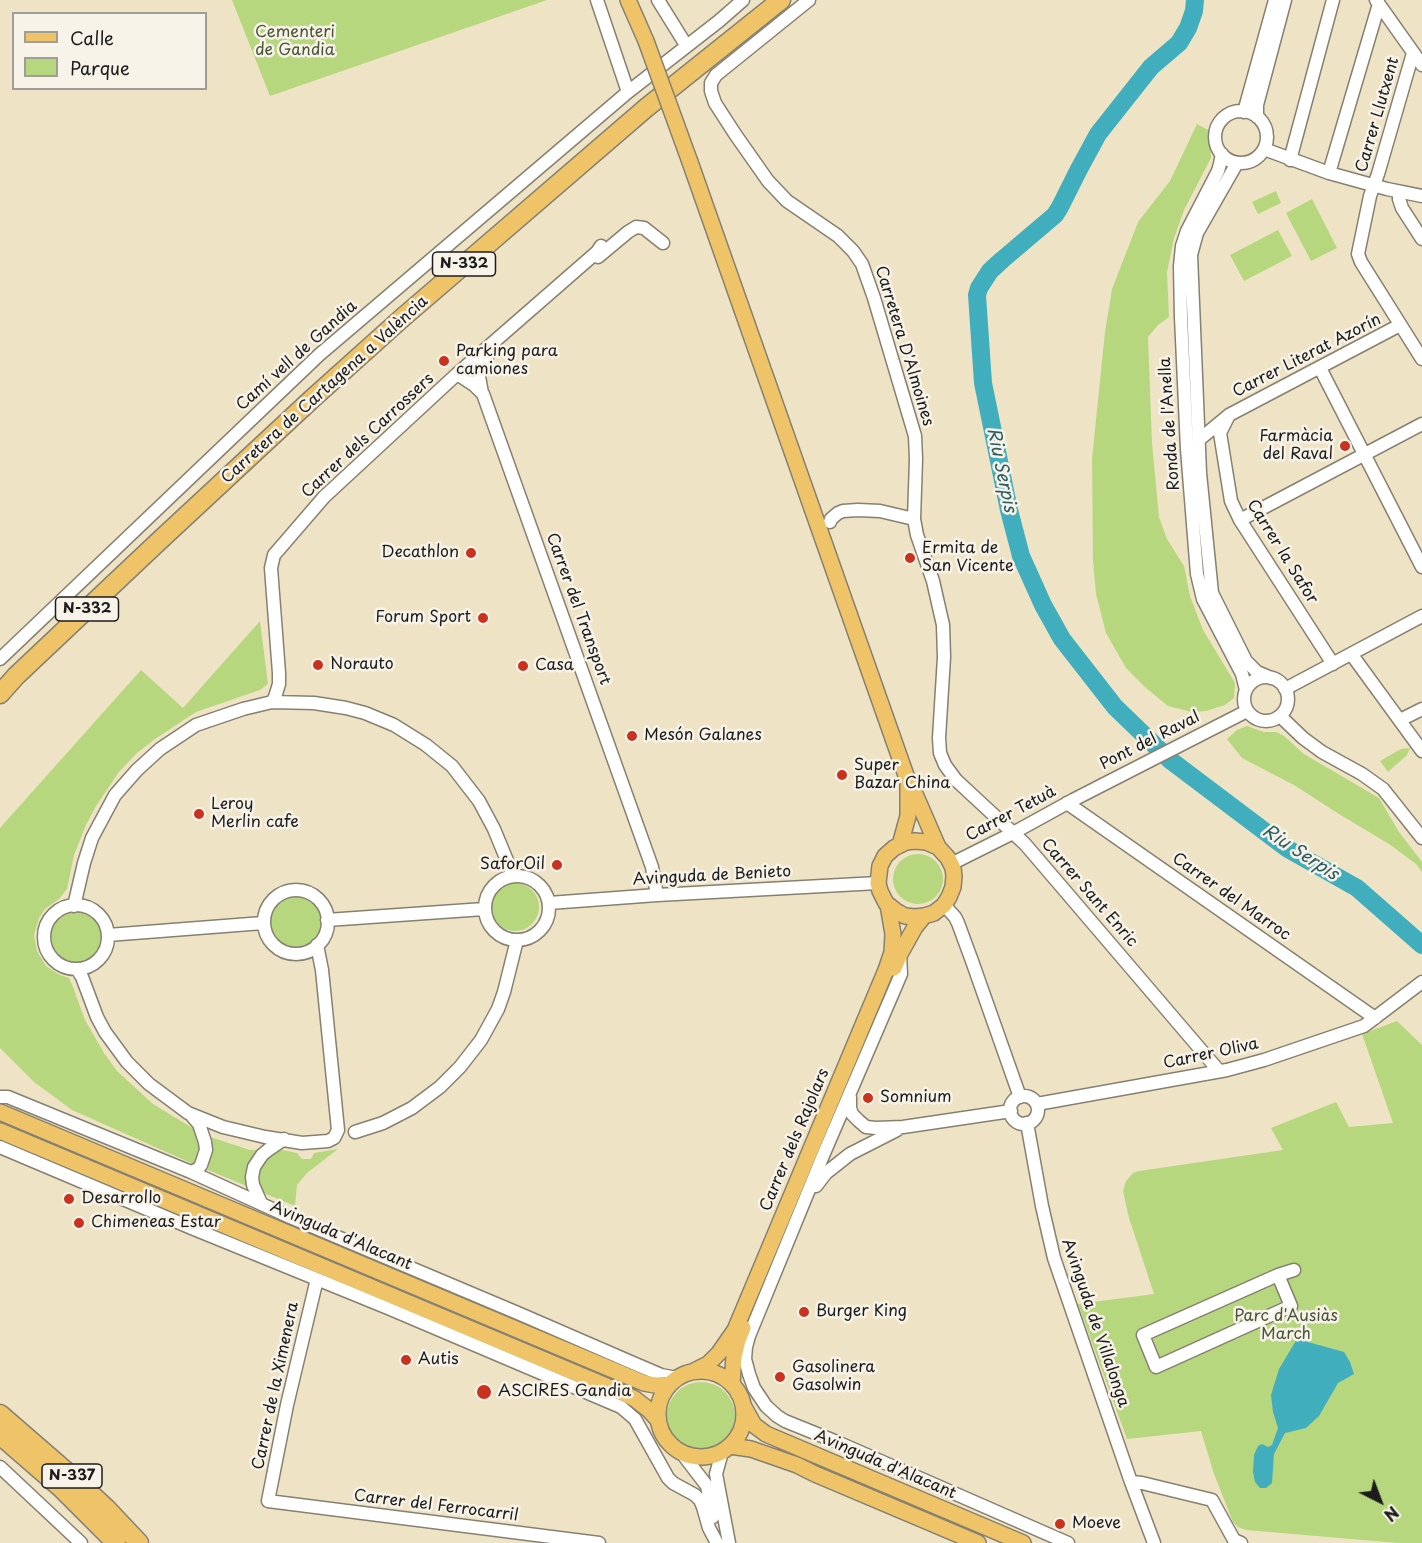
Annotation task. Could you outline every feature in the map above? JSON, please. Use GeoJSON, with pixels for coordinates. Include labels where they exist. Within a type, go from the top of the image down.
{"type":"FeatureCollection","features":[{"type":"Feature","properties":{"kind":"highway","name":"Carretera de Cartagena a València"},"geometry":{"type":"LineString","coordinates":[[16,676],[305,405],[401,319],[637,116],[781,0]]}},
{"type":"Feature","properties":{"kind":"highway","name":"N-332"},"geometry":{"type":"LineString","coordinates":[[0,688],[16,676]]}},
{"type":"Feature","properties":{"kind":"highway","name":"N-332"},"geometry":{"type":"LineString","coordinates":[[0,694],[16,676]]}},
{"type":"Feature","properties":{"kind":"highway","name":"N-337"},"geometry":{"type":"LineString","coordinates":[[0,1414],[75,1479],[139,1543]]}},
{"type":"Feature","properties":{"kind":"highway","name":"N-337"},"geometry":{"type":"LineString","coordinates":[[0,1435],[61,1488],[116,1543]]}},
{"type":"Feature","properties":{"kind":"main road"},"geometry":{"type":"LineString","coordinates":[[628,0],[646,41],[690,162],[908,781],[938,847],[951,864],[954,876],[953,887],[944,905],[924,916],[915,917],[896,912],[888,905],[878,883],[880,866],[885,856],[894,848],[915,841],[926,842],[938,847]]}},
{"type":"Feature","properties":{"kind":"main road"},"geometry":{"type":"LineString","coordinates":[[900,845],[908,816],[908,781]]}},
{"type":"Feature","properties":{"kind":"main road","name":"Carrer dels Rajolars"},"geometry":{"type":"LineString","coordinates":[[694,1371],[708,1364],[720,1353],[735,1330],[886,970],[893,934],[888,905]]}},
{"type":"Feature","properties":{"kind":"main road","name":"Carrer dels Rajolars"},"geometry":{"type":"LineString","coordinates":[[732,1383],[738,1340],[900,954],[924,916]]}},
{"type":"Feature","properties":{"kind":"main road","name":"Avinguda d'Alacant"},"geometry":{"type":"LineString","coordinates":[[0,1112],[644,1383],[655,1385],[674,1381]]}},
{"type":"Feature","properties":{"kind":"main road"},"geometry":{"type":"LineString","coordinates":[[0,1131],[623,1393],[650,1410],[658,1420]]}},
{"type":"Feature","properties":{"kind":"main road"},"geometry":{"type":"LineString","coordinates":[[694,1371],[715,1373],[732,1383],[740,1394],[745,1418],[737,1438],[726,1449],[712,1456],[701,1458],[681,1452],[673,1446],[666,1439],[658,1420],[658,1407],[663,1395],[674,1381],[694,1371]]}},
{"type":"Feature","properties":{"kind":"main road","name":"Avinguda d'Alacant"},"geometry":{"type":"LineString","coordinates":[[744,1407],[754,1425],[766,1434],[1023,1543]]}},
{"type":"Feature","properties":{"kind":"main road"},"geometry":{"type":"LineString","coordinates":[[726,1449],[751,1449],[788,1462],[978,1543]]}},
{"type":"Feature","properties":{"kind":"street"},"geometry":{"type":"LineString","coordinates":[[597,0],[628,92]]}},
{"type":"Feature","properties":{"kind":"street"},"geometry":{"type":"LineString","coordinates":[[658,0],[686,45]]}},
{"type":"Feature","properties":{"kind":"street","name":"Camí vell de Gandia"},"geometry":{"type":"LineString","coordinates":[[0,659],[319,355],[628,92],[743,0]]}},
{"type":"Feature","properties":{"kind":"street","name":"Carretera D'Almoines"},"geometry":{"type":"LineString","coordinates":[[809,0],[726,65],[711,83],[711,91],[715,103],[768,181],[787,201],[838,236],[853,251],[862,264],[874,298],[913,427],[916,450],[914,519],[917,535],[937,594],[943,625],[944,674],[939,738]]}},
{"type":"Feature","properties":{"kind":"street"},"geometry":{"type":"LineString","coordinates":[[1244,112],[1275,0]]}},
{"type":"Feature","properties":{"kind":"street"},"geometry":{"type":"LineString","coordinates":[[1257,117],[1257,105],[1285,0]]}},
{"type":"Feature","properties":{"kind":"street"},"geometry":{"type":"LineString","coordinates":[[1290,160],[1333,0]]}},
{"type":"Feature","properties":{"kind":"street"},"geometry":{"type":"LineString","coordinates":[[1329,173],[1377,2]]}},
{"type":"Feature","properties":{"kind":"street"},"geometry":{"type":"LineString","coordinates":[[1377,2],[1422,65]]}},
{"type":"Feature","properties":{"kind":"street","name":"Carrer Llutxent"},"geometry":{"type":"LineString","coordinates":[[1413,53],[1370,196],[1359,258],[1422,359]]}},
{"type":"Feature","properties":{"kind":"street"},"geometry":{"type":"LineString","coordinates":[[1238,112],[1257,117],[1263,123],[1266,131],[1267,139],[1264,149],[1256,158],[1245,163],[1227,159],[1222,154],[1216,140],[1219,125],[1230,114],[1238,112]]}},
{"type":"Feature","properties":{"kind":"street"},"geometry":{"type":"LineString","coordinates":[[1264,149],[1329,173],[1374,186],[1422,196]]}},
{"type":"Feature","properties":{"kind":"street","name":"Ronda de l'Anella"},"geometry":{"type":"LineString","coordinates":[[1222,154],[1218,171],[1187,231],[1182,246],[1181,328],[1187,449],[1197,574],[1203,599],[1242,674],[1246,690]]}},
{"type":"Feature","properties":{"kind":"street","name":"Ronda de l'Anella"},"geometry":{"type":"LineString","coordinates":[[1237,163],[1197,233],[1191,255],[1200,473],[1212,593],[1246,661],[1257,672],[1271,678]]}},
{"type":"Feature","properties":{"kind":"street"},"geometry":{"type":"LineString","coordinates":[[1399,192],[1402,208],[1422,239]]}},
{"type":"Feature","properties":{"kind":"street"},"geometry":{"type":"LineString","coordinates":[[483,394],[478,371],[480,363],[606,250],[636,227],[644,228],[663,243]]}},
{"type":"Feature","properties":{"kind":"street","name":"Carrer dels Carrossers"},"geometry":{"type":"LineString","coordinates":[[272,702],[279,684],[271,568],[274,555],[324,497],[457,374],[597,252],[601,246]]}},
{"type":"Feature","properties":{"kind":"street","name":"Carrer Literat Azorín"},"geometry":{"type":"LineString","coordinates":[[1200,439],[1229,415],[1400,326]]}},
{"type":"Feature","properties":{"kind":"street"},"geometry":{"type":"LineString","coordinates":[[1320,368],[1422,567]]}},
{"type":"Feature","properties":{"kind":"street"},"geometry":{"type":"LineString","coordinates":[[457,374],[483,394]]}},
{"type":"Feature","properties":{"kind":"street","name":"Carrer del Transport"},"geometry":{"type":"LineString","coordinates":[[483,394],[652,867],[657,895]]}},
{"type":"Feature","properties":{"kind":"street","name":"Carrer Literat Azorín"},"geometry":{"type":"LineString","coordinates":[[1197,410],[1205,417],[1229,415]]}},
{"type":"Feature","properties":{"kind":"street","name":"Carrer la Safor"},"geometry":{"type":"LineString","coordinates":[[1229,415],[1220,433],[1231,501],[1240,520],[1333,664]]}},
{"type":"Feature","properties":{"kind":"street"},"geometry":{"type":"LineString","coordinates":[[1240,520],[1422,424]]}},
{"type":"Feature","properties":{"kind":"street"},"geometry":{"type":"LineString","coordinates":[[830,522],[838,513],[858,510],[880,511],[914,519]]}},
{"type":"Feature","properties":{"kind":"street"},"geometry":{"type":"LineString","coordinates":[[1286,689],[1422,616]]}},
{"type":"Feature","properties":{"kind":"street"},"geometry":{"type":"LineString","coordinates":[[1352,655],[1422,751]]}},
{"type":"Feature","properties":{"kind":"street"},"geometry":{"type":"LineString","coordinates":[[1265,677],[1271,678],[1286,689],[1286,706],[1280,716],[1274,719],[1256,719],[1247,711],[1244,697],[1246,690],[1253,681],[1265,677]]}},
{"type":"Feature","properties":{"kind":"street"},"geometry":{"type":"LineString","coordinates":[[74,906],[92,838],[115,795],[137,770],[160,749],[196,725],[243,708],[272,702],[314,703],[365,712],[394,725],[426,745],[452,766],[479,801],[494,829],[513,875]]}},
{"type":"Feature","properties":{"kind":"street"},"geometry":{"type":"LineString","coordinates":[[1400,720],[1422,709]]}},
{"type":"Feature","properties":{"kind":"street","name":"Pont del Raval"},"geometry":{"type":"LineString","coordinates":[[1086,793],[1247,711]]}},
{"type":"Feature","properties":{"kind":"street"},"geometry":{"type":"LineString","coordinates":[[1280,716],[1322,752],[1362,774],[1383,789],[1422,838]]}},
{"type":"Feature","properties":{"kind":"street","name":"Carrer Sant Enric"},"geometry":{"type":"LineString","coordinates":[[939,738],[942,760],[950,773],[1032,853],[1219,1071]]}},
{"type":"Feature","properties":{"kind":"street","name":"Carrer Tetuà"},"geometry":{"type":"LineString","coordinates":[[951,864],[1086,793]]}},
{"type":"Feature","properties":{"kind":"street","name":"Carrer del Marroc"},"geometry":{"type":"LineString","coordinates":[[1067,803],[1380,1015]]}},
{"type":"Feature","properties":{"kind":"street"},"geometry":{"type":"LineString","coordinates":[[513,875],[537,882],[547,895],[549,903],[549,914],[538,933],[517,940],[498,935],[486,919],[484,909],[485,900],[495,883],[513,875]]}},
{"type":"Feature","properties":{"kind":"street","name":"Avinguda de Benieto"},"geometry":{"type":"LineString","coordinates":[[549,903],[878,883]]}},
{"type":"Feature","properties":{"kind":"street"},"geometry":{"type":"LineString","coordinates":[[291,890],[301,890],[317,898],[326,912],[327,920],[327,929],[323,938],[317,945],[298,954],[278,949],[265,933],[263,923],[268,905],[274,898],[291,890]]}},
{"type":"Feature","properties":{"kind":"street"},"geometry":{"type":"LineString","coordinates":[[944,905],[958,923],[1020,1097]]}},
{"type":"Feature","properties":{"kind":"street"},"geometry":{"type":"LineString","coordinates":[[74,906],[84,906],[93,910],[100,916],[108,935],[104,953],[98,961],[76,969],[62,966],[54,961],[45,945],[44,936],[52,917],[65,908],[74,906]]}},
{"type":"Feature","properties":{"kind":"street"},"geometry":{"type":"LineString","coordinates":[[327,920],[484,909]]}},
{"type":"Feature","properties":{"kind":"street"},"geometry":{"type":"LineString","coordinates":[[108,935],[263,923]]}},
{"type":"Feature","properties":{"kind":"street"},"geometry":{"type":"LineString","coordinates":[[355,1132],[383,1123],[412,1108],[440,1088],[460,1067],[481,1040],[498,1009],[517,940]]}},
{"type":"Feature","properties":{"kind":"street"},"geometry":{"type":"LineString","coordinates":[[76,969],[82,977],[105,1032],[127,1062],[153,1088],[192,1115],[265,1137],[302,1143],[328,1141],[334,1138],[338,1130],[322,970],[317,945]]}},
{"type":"Feature","properties":{"kind":"street"},"geometry":{"type":"LineString","coordinates":[[900,954],[901,974],[749,1336],[745,1359],[751,1381],[766,1406],[785,1421],[1068,1543]]}},
{"type":"Feature","properties":{"kind":"street","name":"Carrer Oliva"},"geometry":{"type":"LineString","coordinates":[[1037,1104],[1227,1070],[1264,1060],[1364,1026],[1422,982]]}},
{"type":"Feature","properties":{"kind":"street"},"geometry":{"type":"LineString","coordinates":[[850,1095],[852,1114],[866,1127],[876,1128],[903,1127],[1011,1111]]}},
{"type":"Feature","properties":{"kind":"street","name":"Avinguda d'Alacant"},"geometry":{"type":"LineString","coordinates":[[0,1097],[8,1096],[191,1172],[674,1381]]}},
{"type":"Feature","properties":{"kind":"street"},"geometry":{"type":"LineString","coordinates":[[1020,1097],[1028,1097],[1037,1104],[1035,1119],[1027,1124],[1015,1120],[1011,1111],[1013,1102],[1020,1097]]}},
{"type":"Feature","properties":{"kind":"street"},"geometry":{"type":"LineString","coordinates":[[191,1172],[201,1165],[206,1150],[199,1124],[192,1115]]}},
{"type":"Feature","properties":{"kind":"street","name":"Avinguda de Villalonga"},"geometry":{"type":"LineString","coordinates":[[1027,1124],[1054,1258],[1154,1543]]}},
{"type":"Feature","properties":{"kind":"street"},"geometry":{"type":"LineString","coordinates":[[803,1205],[832,1166],[864,1145],[903,1127]]}},
{"type":"Feature","properties":{"kind":"street","name":"Avinguda d'Alacant"},"geometry":{"type":"LineString","coordinates":[[261,1203],[253,1185],[254,1167],[267,1150],[284,1139]]}},
{"type":"Feature","properties":{"kind":"street"},"geometry":{"type":"LineString","coordinates":[[0,1147],[621,1407],[635,1419],[668,1478],[700,1500],[709,1528],[717,1543]]}},
{"type":"Feature","properties":{"kind":"street"},"geometry":{"type":"LineString","coordinates":[[1278,1275],[1291,1306],[1156,1367],[1143,1335],[1278,1275],[1294,1270]]}},
{"type":"Feature","properties":{"kind":"street","name":"Carrer de la Ximenera"},"geometry":{"type":"LineString","coordinates":[[268,1501],[287,1406],[317,1279]]}},
{"type":"Feature","properties":{"kind":"street"},"geometry":{"type":"LineString","coordinates":[[797,1448],[825,1437]]}},
{"type":"Feature","properties":{"kind":"street"},"geometry":{"type":"LineString","coordinates":[[726,1449],[716,1474],[729,1543]]}},
{"type":"Feature","properties":{"kind":"street"},"geometry":{"type":"LineString","coordinates":[[681,1452],[707,1486],[717,1543]]}},
{"type":"Feature","properties":{"kind":"street"},"geometry":{"type":"LineString","coordinates":[[0,1467],[81,1543]]}},
{"type":"Feature","properties":{"kind":"street"},"geometry":{"type":"LineString","coordinates":[[1131,1482],[1212,1500],[1234,1540],[1241,1543]]}},
{"type":"Feature","properties":{"kind":"street","name":"Carrer del Ferrocarril"},"geometry":{"type":"LineString","coordinates":[[268,1501],[599,1543]]}},
{"type":"Feature","properties":{"kind":"street"},"geometry":{"type":"LineString","coordinates":[[1145,1543],[1149,1529]]}},
{"type":"Feature","properties":{"kind":"green space","name":"Cementeri de Gandia"},"geometry":{"type":"Polygon","coordinates":[[[232,0],[547,0],[270,96],[232,0]]]}},
{"type":"Feature","properties":{"kind":"green space"},"geometry":{"type":"Polygon","coordinates":[[[1197,124],[1210,131],[1211,158],[1184,210],[1174,238],[1167,272],[1169,317],[1148,337],[1152,443],[1159,517],[1167,539],[1184,566],[1190,596],[1203,630],[1235,683],[1234,698],[1225,705],[1206,711],[1192,712],[1168,706],[1146,688],[1126,668],[1106,633],[1096,594],[1093,560],[1092,459],[1105,332],[1112,289],[1138,222],[1170,181],[1197,124]]]}},
{"type":"Feature","properties":{"kind":"green space"},"geometry":{"type":"Polygon","coordinates":[[[1276,191],[1281,203],[1258,214],[1252,202],[1276,191]]]}},
{"type":"Feature","properties":{"kind":"green space"},"geometry":{"type":"Polygon","coordinates":[[[1312,199],[1337,248],[1311,261],[1286,213],[1312,199]]]}},
{"type":"Feature","properties":{"kind":"green space"},"geometry":{"type":"Polygon","coordinates":[[[1278,230],[1292,256],[1244,281],[1230,255],[1278,230]]]}},
{"type":"Feature","properties":{"kind":"green space"},"geometry":{"type":"Polygon","coordinates":[[[260,621],[268,684],[260,690],[196,712],[137,753],[119,772],[86,825],[74,855],[67,889],[59,899],[45,909],[39,918],[34,935],[37,951],[46,966],[69,978],[85,1020],[104,1053],[117,1071],[153,1104],[204,1135],[250,1150],[277,1149],[297,1153],[302,1159],[311,1159],[314,1153],[338,1149],[307,1173],[297,1185],[295,1206],[72,1110],[34,1082],[0,1048],[0,828],[141,670],[183,708],[260,621]]]}},
{"type":"Feature","properties":{"kind":"green space"},"geometry":{"type":"Polygon","coordinates":[[[1247,726],[1284,736],[1304,754],[1379,798],[1399,832],[1422,862],[1422,872],[1416,864],[1389,844],[1294,785],[1242,758],[1227,739],[1237,730],[1247,726]]]}},
{"type":"Feature","properties":{"kind":"green space"},"geometry":{"type":"Polygon","coordinates":[[[1410,748],[1407,755],[1388,772],[1380,761],[1401,749],[1410,748]]]}},
{"type":"Feature","properties":{"kind":"green space"},"geometry":{"type":"Polygon","coordinates":[[[913,854],[923,854],[936,861],[943,874],[943,884],[936,897],[923,904],[913,904],[904,900],[897,893],[893,884],[893,874],[897,865],[904,858],[913,854]]]}},
{"type":"Feature","properties":{"kind":"green space"},"geometry":{"type":"Polygon","coordinates":[[[510,883],[520,883],[535,893],[539,907],[538,916],[529,927],[520,931],[510,931],[495,921],[491,912],[491,902],[501,887],[510,883]]]}},
{"type":"Feature","properties":{"kind":"green space"},"geometry":{"type":"Polygon","coordinates":[[[296,897],[305,899],[316,908],[321,922],[319,931],[310,942],[296,947],[287,945],[276,936],[271,922],[273,913],[282,902],[296,897]]]}},
{"type":"Feature","properties":{"kind":"green space"},"geometry":{"type":"Polygon","coordinates":[[[71,912],[81,912],[94,919],[101,932],[101,942],[94,955],[81,962],[71,962],[62,958],[55,951],[51,942],[51,932],[55,923],[62,916],[71,912]]]}},
{"type":"Feature","properties":{"kind":"green space","name":"Parc d'Ausiàs March"},"geometry":{"type":"Polygon","coordinates":[[[1397,1021],[1422,1045],[1422,1543],[1246,1530],[1233,1522],[1214,1474],[1201,1431],[1127,1439],[1078,1304],[1154,1294],[1129,1218],[1123,1191],[1126,1181],[1133,1173],[1283,1150],[1271,1128],[1336,1102],[1349,1127],[1393,1123],[1362,1034],[1397,1021]]]}},
{"type":"Feature","properties":{"kind":"green space"},"geometry":{"type":"Polygon","coordinates":[[[701,1382],[714,1385],[725,1392],[732,1403],[735,1416],[732,1429],[725,1440],[714,1447],[701,1450],[688,1447],[677,1440],[670,1429],[667,1416],[670,1403],[677,1392],[688,1385],[701,1382]]]}},
{"type":"Feature","properties":{"kind":"water"},"geometry":{"type":"Polygon","coordinates":[[[1297,1339],[1344,1352],[1354,1374],[1338,1383],[1319,1416],[1306,1428],[1285,1433],[1274,1454],[1272,1483],[1266,1488],[1260,1488],[1255,1482],[1253,1472],[1254,1455],[1258,1446],[1272,1445],[1278,1428],[1271,1395],[1279,1369],[1297,1339]]]}},
{"type":"Feature","properties":{"kind":"waterway","name":"Riu Serpis"},"geometry":{"type":"LineString","coordinates":[[1195,0],[1188,28],[1179,43],[1151,67],[1098,134],[1055,215],[990,271],[979,288],[977,295],[983,383],[1009,510],[1021,556],[1043,605],[1062,639],[1115,707],[1170,760],[1288,849],[1357,888],[1422,945]]}},
{"type":"Feature","properties":{"kind":"place","name":"Parking para camiones"},"geometry":{"type":"Point","coordinates":[444,361]}},
{"type":"Feature","properties":{"kind":"place","name":"Farmàcia del Raval"},"geometry":{"type":"Point","coordinates":[1345,446]}},
{"type":"Feature","properties":{"kind":"place","name":"Decathlon"},"geometry":{"type":"Point","coordinates":[471,553]}},
{"type":"Feature","properties":{"kind":"place","name":"Ermita de San Vicente"},"geometry":{"type":"Point","coordinates":[910,558]}},
{"type":"Feature","properties":{"kind":"place","name":"Forum Sport"},"geometry":{"type":"Point","coordinates":[483,618]}},
{"type":"Feature","properties":{"kind":"place","name":"Norauto"},"geometry":{"type":"Point","coordinates":[318,665]}},
{"type":"Feature","properties":{"kind":"place","name":"Casa"},"geometry":{"type":"Point","coordinates":[523,666]}},
{"type":"Feature","properties":{"kind":"place","name":"Mesón Galanes"},"geometry":{"type":"Point","coordinates":[632,736]}},
{"type":"Feature","properties":{"kind":"place","name":"Super Bazar China"},"geometry":{"type":"Point","coordinates":[842,775]}},
{"type":"Feature","properties":{"kind":"place","name":"Leroy Merlin cafe"},"geometry":{"type":"Point","coordinates":[199,814]}},
{"type":"Feature","properties":{"kind":"place","name":"SaforOil"},"geometry":{"type":"Point","coordinates":[557,865]}},
{"type":"Feature","properties":{"kind":"place","name":"Somnium"},"geometry":{"type":"Point","coordinates":[868,1098]}},
{"type":"Feature","properties":{"kind":"place","name":"Desarrollo"},"geometry":{"type":"Point","coordinates":[69,1199]}},
{"type":"Feature","properties":{"kind":"place","name":"Chimeneas Estar"},"geometry":{"type":"Point","coordinates":[79,1223]}},
{"type":"Feature","properties":{"kind":"place","name":"Burger King"},"geometry":{"type":"Point","coordinates":[804,1312]}},
{"type":"Feature","properties":{"kind":"place","name":"Autis"},"geometry":{"type":"Point","coordinates":[406,1360]}},
{"type":"Feature","properties":{"kind":"place","name":"Gasolinera Gasolwin"},"geometry":{"type":"Point","coordinates":[780,1377]}},
{"type":"Feature","properties":{"kind":"place","name":"ASCIRES Gandia"},"geometry":{"type":"Point","coordinates":[484,1392]}},
{"type":"Feature","properties":{"kind":"place","name":"Moeve"},"geometry":{"type":"Point","coordinates":[1060,1524]}}]}
